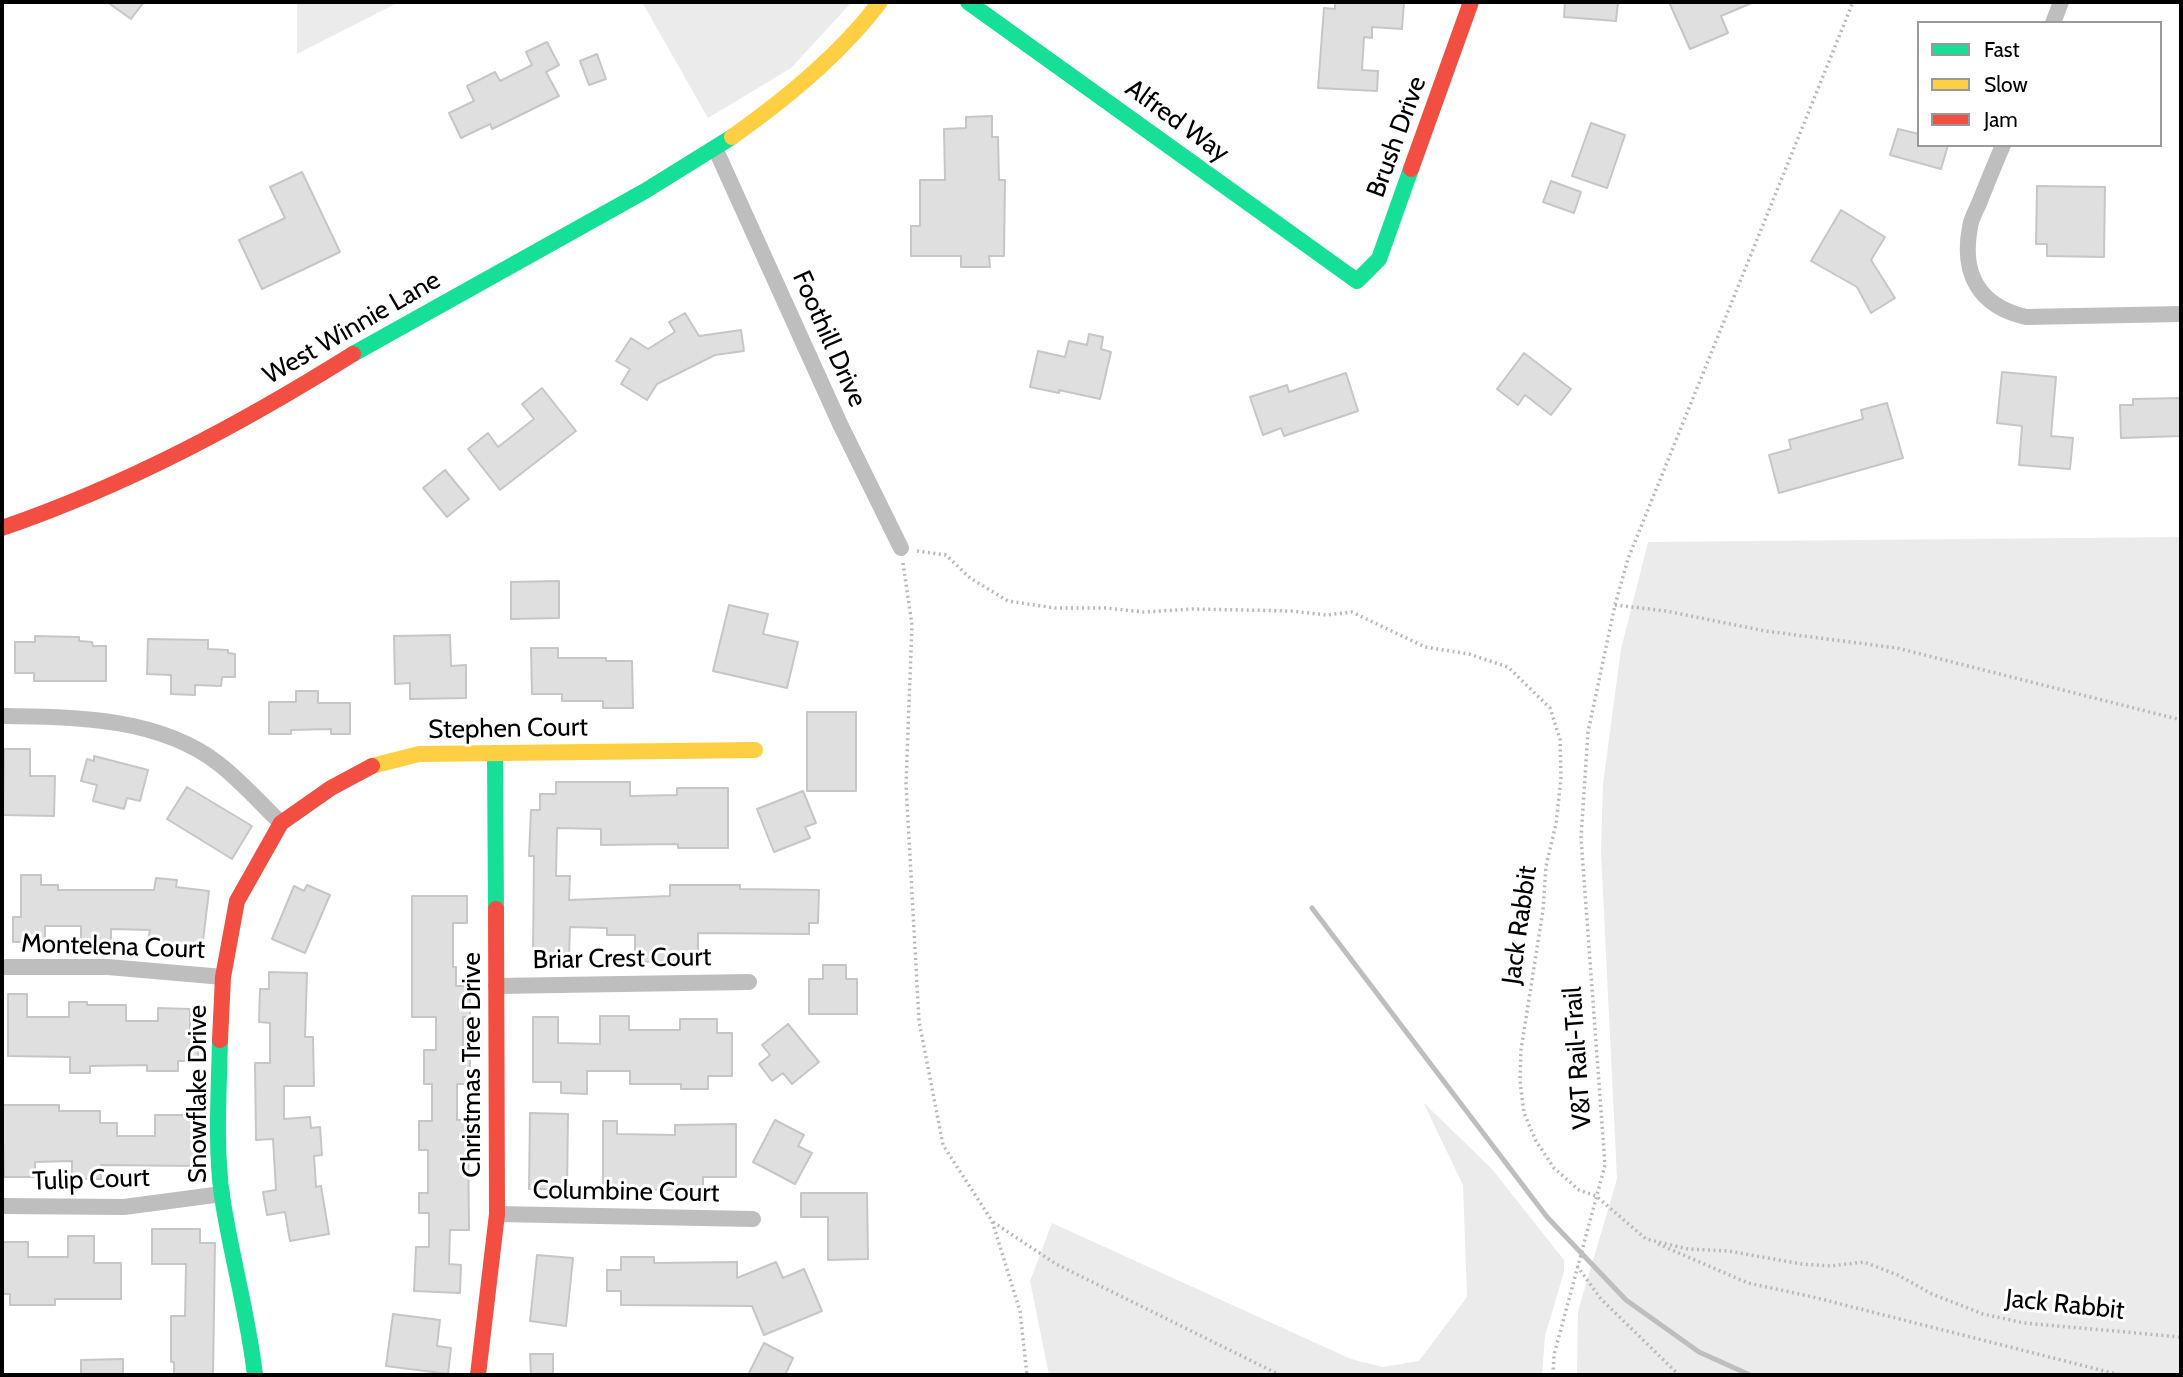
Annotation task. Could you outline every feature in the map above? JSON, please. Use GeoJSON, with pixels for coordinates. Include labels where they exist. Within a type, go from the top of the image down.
{"type":"FeatureCollection","features":[{"type":"Feature","properties":{"kind":"street","name":"West Winnie Lane"},"geometry":{"type":"LineString","coordinates":[[2,528],[99,493],[226,428],[362,348],[484,283],[556,239],[629,200],[715,148],[789,96],[838,51],[880,2]]}},
{"type":"Feature","properties":{"kind":"street","name":"Alfred Way"},"geometry":{"type":"LineString","coordinates":[[968,2],[1357,281]]}},
{"type":"Feature","properties":{"kind":"street","name":"Brush Drive"},"geometry":{"type":"LineString","coordinates":[[1357,281],[1380,260],[1471,2]]}},
{"type":"Feature","properties":{"kind":"street"},"geometry":{"type":"LineString","coordinates":[[2054,21],[2061,2]]}},
{"type":"Feature","properties":{"kind":"street"},"geometry":{"type":"LineString","coordinates":[[2002,147],[1970,226],[1968,260],[1972,277],[1983,294],[2009,313],[2026,317],[2181,314]]}},
{"type":"Feature","properties":{"kind":"street","name":"Foothill Drive"},"geometry":{"type":"LineString","coordinates":[[715,148],[840,424],[901,548]]}},
{"type":"Feature","properties":{"kind":"street"},"geometry":{"type":"LineString","coordinates":[[2,716],[101,721],[139,728],[184,742],[219,764],[281,823]]}},
{"type":"Feature","properties":{"kind":"street","name":"Stephen Court"},"geometry":{"type":"LineString","coordinates":[[281,823],[331,788],[373,765],[419,754],[755,750]]}},
{"type":"Feature","properties":{"kind":"street","name":"Christmas Tree Drive"},"geometry":{"type":"LineString","coordinates":[[478,1375],[498,1214],[495,753]]}},
{"type":"Feature","properties":{"kind":"street","name":"Snowflake Drive"},"geometry":{"type":"LineString","coordinates":[[255,1375],[250,1330],[222,1194],[218,1104],[223,977],[237,901],[281,823]]}},
{"type":"Feature","properties":{"kind":"street","name":"Montelena Court"},"geometry":{"type":"LineString","coordinates":[[2,967],[108,967],[223,977]]}},
{"type":"Feature","properties":{"kind":"street","name":"Briar Crest Court"},"geometry":{"type":"LineString","coordinates":[[496,986],[750,982]]}},
{"type":"Feature","properties":{"kind":"street","name":"Tulip Court"},"geometry":{"type":"LineString","coordinates":[[2,1206],[124,1207],[222,1194]]}},
{"type":"Feature","properties":{"kind":"street","name":"Columbine Court"},"geometry":{"type":"LineString","coordinates":[[498,1214],[753,1219]]}},
{"type":"Feature","properties":{"kind":"path","name":"V&T Rail-Trail"},"geometry":{"type":"LineString","coordinates":[[1553,1375],[1554,1355],[1605,1165],[1581,838],[1588,732],[1615,605],[1628,559],[1853,2]]}},
{"type":"Feature","properties":{"kind":"path"},"geometry":{"type":"LineString","coordinates":[[901,548],[912,625],[906,784],[919,1021],[943,1145],[992,1221],[1020,1311],[1027,1375]]}},
{"type":"Feature","properties":{"kind":"path","name":"Jack Rabbit"},"geometry":{"type":"LineString","coordinates":[[901,548],[946,555],[971,578],[1008,601],[1055,608],[1106,608],[1143,612],[1193,609],[1292,611],[1326,615],[1352,612],[1425,647],[1469,654],[1508,667],[1550,708],[1560,739],[1561,778],[1521,1050],[1520,1081],[1524,1113],[1536,1142],[1554,1168],[1579,1189],[1596,1196],[1646,1238],[1688,1249],[1728,1251],[1802,1264],[1830,1266],[1864,1262],[1983,1314],[2024,1323],[2181,1337]]}},
{"type":"Feature","properties":{"kind":"path"},"geometry":{"type":"LineString","coordinates":[[1615,605],[1667,611],[1765,631],[1897,648],[2181,720]]}},
{"type":"Feature","properties":{"kind":"path"},"geometry":{"type":"LineString","coordinates":[[992,1221],[1056,1264],[1280,1375]]}},
{"type":"Feature","properties":{"kind":"path"},"geometry":{"type":"LineString","coordinates":[[1646,1238],[1748,1283],[2120,1375]]}},
{"type":"Feature","properties":{"kind":"path"},"geometry":{"type":"LineString","coordinates":[[1577,1266],[1601,1298],[1679,1375]]}},
{"type":"Feature","properties":{"kind":"shaded area"},"geometry":{"type":"Polygon","coordinates":[[[297,2],[399,2],[297,54],[297,2]]]}},
{"type":"Feature","properties":{"kind":"shaded area"},"geometry":{"type":"Polygon","coordinates":[[[642,2],[852,2],[791,68],[708,118],[642,2]]]}},
{"type":"Feature","properties":{"kind":"shaded area"},"geometry":{"type":"Polygon","coordinates":[[[2181,537],[2181,1375],[1577,1375],[1578,1311],[1617,1179],[1601,852],[1603,784],[1621,649],[1648,542],[2181,537]]]}},
{"type":"Feature","properties":{"kind":"shaded area"},"geometry":{"type":"Polygon","coordinates":[[[1423,1102],[1492,1169],[1564,1260],[1564,1272],[1545,1336],[1542,1375],[1049,1375],[1030,1281],[1052,1223],[1351,1359],[1383,1367],[1419,1361],[1467,1297],[1463,1185],[1423,1102]]]}},
{"type":"Feature","properties":{"kind":"building"},"geometry":{"type":"Polygon","coordinates":[[[107,2],[144,2],[131,19],[107,2]]]}},
{"type":"Feature","properties":{"kind":"building"},"geometry":{"type":"Polygon","coordinates":[[[1335,2],[1404,2],[1402,29],[1372,27],[1372,38],[1364,37],[1362,70],[1378,71],[1377,91],[1318,88],[1324,8],[1335,9],[1335,2]]]}},
{"type":"Feature","properties":{"kind":"building"},"geometry":{"type":"Polygon","coordinates":[[[1565,2],[1618,2],[1616,21],[1564,17],[1565,2]]]}},
{"type":"Feature","properties":{"kind":"building"},"geometry":{"type":"Polygon","coordinates":[[[1669,2],[1754,2],[1721,16],[1728,33],[1690,49],[1669,2]]]}},
{"type":"Feature","properties":{"kind":"building"},"geometry":{"type":"Polygon","coordinates":[[[547,42],[559,65],[546,72],[559,96],[492,129],[490,124],[461,138],[449,113],[474,101],[467,86],[495,72],[500,81],[532,65],[526,52],[547,42]]]}},
{"type":"Feature","properties":{"kind":"building"},"geometry":{"type":"Polygon","coordinates":[[[597,54],[606,79],[589,85],[580,61],[597,54]]]}},
{"type":"Feature","properties":{"kind":"building"},"geometry":{"type":"Polygon","coordinates":[[[992,116],[992,137],[998,137],[999,180],[1005,180],[1004,256],[989,256],[990,267],[961,267],[961,256],[911,256],[911,226],[920,226],[920,180],[945,180],[944,129],[966,128],[966,117],[992,116]]]}},
{"type":"Feature","properties":{"kind":"building"},"geometry":{"type":"Polygon","coordinates":[[[1591,123],[1625,135],[1607,188],[1572,176],[1591,123]]]}},
{"type":"Feature","properties":{"kind":"building"},"geometry":{"type":"Polygon","coordinates":[[[1898,129],[1917,134],[1917,147],[1947,147],[1941,169],[1890,155],[1898,129]]]}},
{"type":"Feature","properties":{"kind":"building"},"geometry":{"type":"Polygon","coordinates":[[[302,172],[340,252],[262,289],[239,240],[285,218],[270,187],[302,172]]]}},
{"type":"Feature","properties":{"kind":"building"},"geometry":{"type":"Polygon","coordinates":[[[1551,181],[1581,192],[1574,213],[1543,202],[1551,181]]]}},
{"type":"Feature","properties":{"kind":"building"},"geometry":{"type":"Polygon","coordinates":[[[2037,186],[2105,187],[2104,257],[2047,256],[2047,244],[2036,244],[2037,186]]]}},
{"type":"Feature","properties":{"kind":"building"},"geometry":{"type":"Polygon","coordinates":[[[1841,210],[1885,237],[1871,260],[1895,298],[1871,313],[1857,287],[1811,261],[1841,210]]]}},
{"type":"Feature","properties":{"kind":"building"},"geometry":{"type":"Polygon","coordinates":[[[685,313],[699,336],[741,330],[744,351],[715,355],[657,384],[647,400],[621,384],[630,369],[616,361],[631,338],[648,349],[675,332],[669,322],[685,313]]]}},
{"type":"Feature","properties":{"kind":"building"},"geometry":{"type":"Polygon","coordinates":[[[1089,334],[1103,337],[1101,349],[1111,352],[1100,399],[1030,387],[1038,351],[1065,357],[1069,341],[1087,345],[1089,334]]]}},
{"type":"Feature","properties":{"kind":"building"},"geometry":{"type":"Polygon","coordinates":[[[1524,353],[1571,389],[1551,415],[1525,395],[1518,405],[1497,389],[1524,353]]]}},
{"type":"Feature","properties":{"kind":"building"},"geometry":{"type":"Polygon","coordinates":[[[2002,372],[2056,377],[2051,436],[2073,438],[2070,469],[2019,465],[2022,426],[1997,423],[2002,372]]]}},
{"type":"Feature","properties":{"kind":"building"},"geometry":{"type":"Polygon","coordinates":[[[1346,373],[1358,411],[1284,436],[1281,428],[1263,435],[1250,397],[1287,385],[1289,392],[1346,373]]]}},
{"type":"Feature","properties":{"kind":"building"},"geometry":{"type":"Polygon","coordinates":[[[542,388],[576,431],[500,490],[468,449],[488,433],[498,447],[534,419],[522,404],[542,388]]]}},
{"type":"Feature","properties":{"kind":"building"},"geometry":{"type":"Polygon","coordinates":[[[2181,398],[2181,436],[2121,438],[2120,405],[2133,405],[2133,399],[2181,398]]]}},
{"type":"Feature","properties":{"kind":"building"},"geometry":{"type":"Polygon","coordinates":[[[1887,403],[1903,458],[1779,493],[1769,455],[1791,449],[1789,440],[1863,419],[1861,410],[1887,403]]]}},
{"type":"Feature","properties":{"kind":"building"},"geometry":{"type":"Polygon","coordinates":[[[445,470],[469,499],[447,517],[423,488],[445,470]]]}},
{"type":"Feature","properties":{"kind":"building"},"geometry":{"type":"Polygon","coordinates":[[[559,581],[559,618],[511,619],[511,582],[559,581]]]}},
{"type":"Feature","properties":{"kind":"building"},"geometry":{"type":"Polygon","coordinates":[[[729,605],[768,614],[763,634],[798,642],[787,688],[713,671],[729,605]]]}},
{"type":"Feature","properties":{"kind":"building"},"geometry":{"type":"Polygon","coordinates":[[[450,635],[451,666],[466,665],[466,698],[410,699],[410,683],[395,684],[394,636],[450,635]]]}},
{"type":"Feature","properties":{"kind":"building"},"geometry":{"type":"Polygon","coordinates":[[[35,636],[79,637],[79,641],[92,642],[93,646],[106,646],[106,681],[34,681],[34,673],[15,673],[15,642],[35,642],[35,636]]]}},
{"type":"Feature","properties":{"kind":"building"},"geometry":{"type":"Polygon","coordinates":[[[148,639],[208,640],[208,649],[228,650],[228,653],[235,654],[235,677],[222,677],[221,686],[195,685],[195,695],[171,694],[171,675],[147,674],[148,639]]]}},
{"type":"Feature","properties":{"kind":"building"},"geometry":{"type":"Polygon","coordinates":[[[531,648],[558,648],[558,658],[632,661],[633,708],[603,708],[603,701],[562,701],[562,694],[532,694],[531,648]]]}},
{"type":"Feature","properties":{"kind":"building"},"geometry":{"type":"Polygon","coordinates":[[[296,691],[318,691],[318,703],[350,703],[350,734],[331,734],[331,729],[291,730],[291,734],[269,734],[269,702],[296,702],[296,691]]]}},
{"type":"Feature","properties":{"kind":"building"},"geometry":{"type":"Polygon","coordinates":[[[807,712],[856,712],[856,791],[807,791],[807,712]]]}},
{"type":"Feature","properties":{"kind":"building"},"geometry":{"type":"Polygon","coordinates":[[[4,749],[30,749],[30,776],[55,776],[54,816],[3,815],[4,749]]]}},
{"type":"Feature","properties":{"kind":"building"},"geometry":{"type":"Polygon","coordinates":[[[94,756],[148,770],[140,801],[127,798],[124,809],[93,801],[97,785],[81,781],[87,759],[94,761],[94,756]]]}},
{"type":"Feature","properties":{"kind":"building"},"geometry":{"type":"Polygon","coordinates":[[[556,782],[630,782],[630,796],[677,795],[677,788],[728,788],[728,848],[678,848],[678,844],[601,845],[601,829],[557,828],[556,876],[570,876],[569,900],[670,896],[670,885],[740,885],[740,889],[819,890],[818,923],[809,923],[809,934],[698,933],[698,961],[635,962],[635,935],[607,935],[607,928],[570,927],[569,956],[533,955],[534,856],[529,856],[531,810],[540,810],[540,794],[556,794],[556,782]]]}},
{"type":"Feature","properties":{"kind":"building"},"geometry":{"type":"Polygon","coordinates":[[[187,787],[252,826],[232,859],[167,819],[187,787]]]}},
{"type":"Feature","properties":{"kind":"building"},"geometry":{"type":"Polygon","coordinates":[[[803,791],[816,823],[805,827],[810,838],[774,852],[757,809],[803,791]]]}},
{"type":"Feature","properties":{"kind":"building"},"geometry":{"type":"Polygon","coordinates":[[[21,875],[41,875],[41,885],[58,885],[58,890],[154,890],[156,878],[177,880],[176,887],[209,891],[202,949],[148,941],[150,930],[111,929],[111,940],[81,940],[81,926],[45,926],[45,942],[13,942],[13,917],[21,917],[21,875]]]}},
{"type":"Feature","properties":{"kind":"building"},"geometry":{"type":"Polygon","coordinates":[[[307,885],[330,895],[305,953],[272,939],[294,886],[304,891],[307,885]]]}},
{"type":"Feature","properties":{"kind":"building"},"geometry":{"type":"Polygon","coordinates":[[[412,896],[467,896],[467,923],[453,923],[456,986],[470,986],[470,1017],[463,1017],[463,1048],[470,1048],[470,1084],[457,1084],[457,1120],[468,1120],[469,1230],[450,1230],[449,1264],[461,1265],[460,1293],[414,1291],[416,1247],[429,1247],[429,1213],[419,1213],[419,1193],[428,1193],[428,1150],[419,1150],[419,1121],[432,1121],[432,1084],[424,1084],[424,1050],[436,1050],[436,1017],[412,1017],[412,896]]]}},
{"type":"Feature","properties":{"kind":"building"},"geometry":{"type":"Polygon","coordinates":[[[823,965],[846,965],[846,979],[857,979],[857,1014],[809,1014],[809,979],[823,979],[823,965]]]}},
{"type":"Feature","properties":{"kind":"building"},"geometry":{"type":"Polygon","coordinates":[[[269,972],[307,973],[305,1037],[313,1037],[314,1086],[284,1086],[284,1119],[310,1117],[311,1128],[320,1127],[322,1155],[314,1156],[316,1187],[321,1186],[329,1234],[290,1241],[285,1212],[267,1215],[263,1192],[276,1190],[273,1139],[256,1140],[255,1063],[270,1063],[270,1023],[259,1022],[260,989],[269,989],[269,972]]]}},
{"type":"Feature","properties":{"kind":"building"},"geometry":{"type":"Polygon","coordinates":[[[8,994],[27,994],[27,1017],[69,1017],[69,1002],[126,1005],[126,1021],[158,1021],[158,1008],[190,1009],[190,1031],[199,1031],[198,1061],[178,1061],[178,1071],[147,1071],[147,1065],[90,1066],[90,1073],[70,1073],[70,1057],[8,1056],[8,994]]]}},
{"type":"Feature","properties":{"kind":"building"},"geometry":{"type":"Polygon","coordinates":[[[600,1016],[629,1016],[629,1030],[680,1030],[680,1019],[717,1019],[717,1033],[732,1033],[732,1076],[708,1076],[708,1089],[681,1089],[681,1084],[630,1084],[630,1071],[587,1071],[587,1094],[561,1093],[561,1082],[533,1082],[533,1017],[558,1017],[558,1043],[600,1044],[600,1016]]]}},
{"type":"Feature","properties":{"kind":"building"},"geometry":{"type":"Polygon","coordinates":[[[788,1024],[819,1062],[792,1084],[783,1073],[772,1081],[759,1064],[770,1055],[762,1045],[788,1024]]]}},
{"type":"Feature","properties":{"kind":"building"},"geometry":{"type":"Polygon","coordinates":[[[2,1105],[59,1105],[59,1111],[100,1111],[100,1123],[117,1123],[117,1136],[155,1136],[155,1115],[195,1115],[195,1166],[101,1165],[101,1179],[72,1179],[72,1161],[35,1162],[35,1177],[4,1177],[2,1105]]]}},
{"type":"Feature","properties":{"kind":"building"},"geometry":{"type":"Polygon","coordinates":[[[530,1113],[568,1114],[567,1189],[529,1189],[530,1113]]]}},
{"type":"Feature","properties":{"kind":"building"},"geometry":{"type":"Polygon","coordinates":[[[775,1120],[804,1135],[798,1146],[812,1153],[795,1184],[753,1162],[775,1120]]]}},
{"type":"Feature","properties":{"kind":"building"},"geometry":{"type":"Polygon","coordinates":[[[603,1121],[617,1121],[617,1134],[675,1135],[675,1125],[736,1124],[736,1177],[703,1177],[703,1192],[603,1189],[603,1121]]]}},
{"type":"Feature","properties":{"kind":"building"},"geometry":{"type":"Polygon","coordinates":[[[801,1193],[867,1193],[868,1259],[828,1260],[828,1217],[801,1217],[801,1193]]]}},
{"type":"Feature","properties":{"kind":"building"},"geometry":{"type":"Polygon","coordinates":[[[152,1229],[200,1229],[200,1243],[215,1243],[213,1375],[174,1375],[174,1362],[171,1362],[171,1316],[185,1316],[186,1264],[152,1264],[152,1229]]]}},
{"type":"Feature","properties":{"kind":"building"},"geometry":{"type":"Polygon","coordinates":[[[68,1236],[94,1236],[94,1263],[121,1263],[121,1299],[55,1299],[55,1305],[10,1305],[10,1294],[2,1294],[2,1242],[28,1242],[28,1257],[68,1257],[68,1236]]]}},
{"type":"Feature","properties":{"kind":"building"},"geometry":{"type":"Polygon","coordinates":[[[537,1255],[573,1258],[566,1326],[530,1321],[537,1255]]]}},
{"type":"Feature","properties":{"kind":"building"},"geometry":{"type":"Polygon","coordinates":[[[621,1257],[654,1257],[654,1263],[737,1262],[737,1278],[776,1262],[783,1278],[804,1269],[822,1311],[764,1335],[752,1306],[621,1305],[621,1291],[607,1291],[607,1270],[621,1270],[621,1257]]]}},
{"type":"Feature","properties":{"kind":"building"},"geometry":{"type":"Polygon","coordinates":[[[393,1314],[440,1320],[437,1346],[451,1348],[448,1374],[386,1366],[393,1314]]]}},
{"type":"Feature","properties":{"kind":"building"},"geometry":{"type":"Polygon","coordinates":[[[764,1343],[793,1358],[785,1375],[748,1375],[764,1343]]]}},
{"type":"Feature","properties":{"kind":"building"},"geometry":{"type":"Polygon","coordinates":[[[530,1354],[553,1354],[553,1375],[531,1375],[530,1354]]]}},
{"type":"Feature","properties":{"kind":"building"},"geometry":{"type":"Polygon","coordinates":[[[123,1359],[123,1375],[81,1375],[81,1360],[123,1359]]]}},
{"type":"Feature","properties":{"kind":"waterway"},"geometry":{"type":"LineString","coordinates":[[1312,908],[1547,1217],[1626,1300],[1699,1352],[1750,1375]]}},
{"type":"Feature","properties":{"kind":"traffic: fast"},"geometry":{"type":"LineString","coordinates":[[968,2],[1357,281],[1379,259],[1411,169]]}},
{"type":"Feature","properties":{"kind":"traffic: fast"},"geometry":{"type":"LineString","coordinates":[[353,354],[645,191],[732,137]]}},
{"type":"Feature","properties":{"kind":"traffic: fast"},"geometry":{"type":"LineString","coordinates":[[495,753],[496,909]]}},
{"type":"Feature","properties":{"kind":"traffic: fast"},"geometry":{"type":"LineString","coordinates":[[220,1040],[220,1178],[255,1375]]}},
{"type":"Feature","properties":{"kind":"traffic: slow"},"geometry":{"type":"LineString","coordinates":[[732,137],[830,58],[880,2]]}},
{"type":"Feature","properties":{"kind":"traffic: slow"},"geometry":{"type":"LineString","coordinates":[[372,766],[419,754],[755,750]]}},
{"type":"Feature","properties":{"kind":"traffic: jam"},"geometry":{"type":"LineString","coordinates":[[1411,169],[1471,2]]}},
{"type":"Feature","properties":{"kind":"traffic: jam"},"geometry":{"type":"LineString","coordinates":[[2,528],[138,473],[268,405],[353,354]]}},
{"type":"Feature","properties":{"kind":"traffic: jam"},"geometry":{"type":"LineString","coordinates":[[220,1040],[223,977],[237,901],[281,823],[331,788],[372,766]]}},
{"type":"Feature","properties":{"kind":"traffic: jam"},"geometry":{"type":"LineString","coordinates":[[478,1375],[497,1214],[496,909]]}}]}
